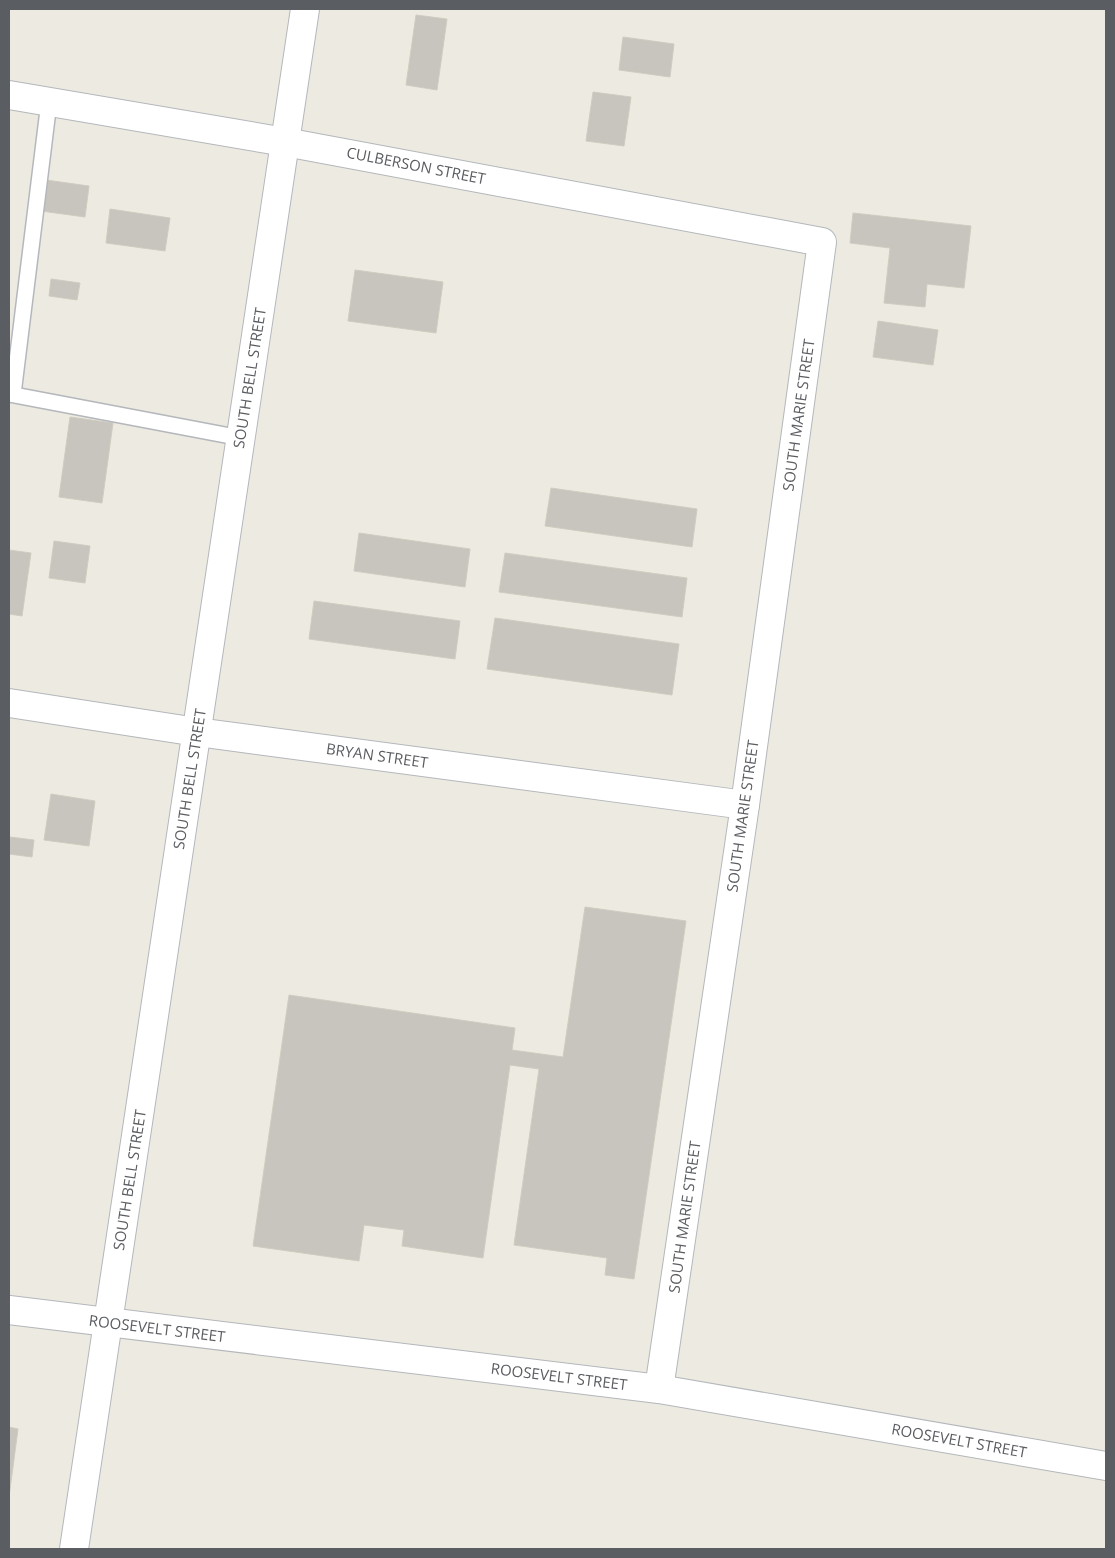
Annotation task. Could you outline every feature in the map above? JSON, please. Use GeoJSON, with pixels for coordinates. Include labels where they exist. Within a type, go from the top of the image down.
{"type":"FeatureCollection","features":[{"type":"Feature","properties":{"kind":"street","name":"SOUTH BELL STREET"},"geometry":{"type":"LineString","coordinates":[[74,1549],[305,9]]}},
{"type":"Feature","properties":{"kind":"street","name":"CULBERSON STREET"},"geometry":{"type":"LineString","coordinates":[[9,95],[285,142],[822,242]]}},
{"type":"Feature","properties":{"kind":"street","name":"SOUTH MARIE STREET"},"geometry":{"type":"LineString","coordinates":[[659,1389],[745,805],[822,242]]}},
{"type":"Feature","properties":{"kind":"street","name":"BRYAN STREET"},"geometry":{"type":"LineString","coordinates":[[9,703],[197,732],[745,805]]}},
{"type":"Feature","properties":{"kind":"street","name":"ROOSEVELT STREET"},"geometry":{"type":"LineString","coordinates":[[9,1310],[659,1389],[1106,1466]]}},
{"type":"Feature","properties":{"kind":"lane"},"geometry":{"type":"LineString","coordinates":[[49,102],[11,394],[241,438]]}},
{"type":"Feature","properties":{"kind":"building"},"geometry":{"type":"Polygon","coordinates":[[[416,15],[447,19],[437,90],[406,85],[416,15]]]}},
{"type":"Feature","properties":{"kind":"building"},"geometry":{"type":"Polygon","coordinates":[[[623,37],[674,44],[670,77],[619,70],[623,37]]]}},
{"type":"Feature","properties":{"kind":"building"},"geometry":{"type":"Polygon","coordinates":[[[593,92],[631,97],[624,146],[586,141],[593,92]]]}},
{"type":"Feature","properties":{"kind":"building"},"geometry":{"type":"Polygon","coordinates":[[[46,180],[89,186],[85,217],[41,211],[46,180]]]}},
{"type":"Feature","properties":{"kind":"building"},"geometry":{"type":"Polygon","coordinates":[[[110,209],[170,218],[165,251],[106,243],[110,209]]]}},
{"type":"Feature","properties":{"kind":"building"},"geometry":{"type":"Polygon","coordinates":[[[853,213],[971,226],[964,288],[927,284],[925,307],[884,303],[890,248],[850,243],[853,213]]]}},
{"type":"Feature","properties":{"kind":"building"},"geometry":{"type":"Polygon","coordinates":[[[355,270],[443,282],[436,333],[348,321],[355,270]]]}},
{"type":"Feature","properties":{"kind":"building"},"geometry":{"type":"Polygon","coordinates":[[[51,279],[80,283],[77,300],[49,296],[51,279]]]}},
{"type":"Feature","properties":{"kind":"building"},"geometry":{"type":"Polygon","coordinates":[[[878,321],[938,330],[933,365],[873,357],[878,321]]]}},
{"type":"Feature","properties":{"kind":"building"},"geometry":{"type":"Polygon","coordinates":[[[70,417],[113,423],[102,503],[59,497],[70,417]]]}},
{"type":"Feature","properties":{"kind":"building"},"geometry":{"type":"Polygon","coordinates":[[[551,488],[697,509],[692,547],[545,526],[551,488]]]}},
{"type":"Feature","properties":{"kind":"building"},"geometry":{"type":"Polygon","coordinates":[[[359,533],[470,549],[465,587],[354,571],[359,533]]]}},
{"type":"Feature","properties":{"kind":"building"},"geometry":{"type":"Polygon","coordinates":[[[54,541],[90,546],[85,583],[49,578],[54,541]]]}},
{"type":"Feature","properties":{"kind":"building"},"geometry":{"type":"Polygon","coordinates":[[[9,550],[31,553],[22,616],[9,614],[9,550]]]}},
{"type":"Feature","properties":{"kind":"building"},"geometry":{"type":"Polygon","coordinates":[[[505,553],[687,578],[682,617],[499,592],[505,553]]]}},
{"type":"Feature","properties":{"kind":"building"},"geometry":{"type":"Polygon","coordinates":[[[314,601],[460,621],[455,659],[309,639],[314,601]]]}},
{"type":"Feature","properties":{"kind":"building"},"geometry":{"type":"Polygon","coordinates":[[[495,618],[679,644],[672,695],[487,669],[495,618]]]}},
{"type":"Feature","properties":{"kind":"building"},"geometry":{"type":"Polygon","coordinates":[[[51,794],[95,801],[89,846],[44,840],[51,794]]]}},
{"type":"Feature","properties":{"kind":"building"},"geometry":{"type":"Polygon","coordinates":[[[10,837],[34,840],[32,857],[9,854],[10,837]]]}},
{"type":"Feature","properties":{"kind":"building"},"geometry":{"type":"Polygon","coordinates":[[[585,907],[686,921],[634,1279],[605,1275],[607,1258],[514,1245],[539,1069],[510,1065],[483,1258],[402,1246],[404,1230],[364,1225],[359,1261],[253,1246],[289,995],[515,1028],[512,1050],[563,1057],[585,907]]]}},
{"type":"Feature","properties":{"kind":"building"},"geometry":{"type":"Polygon","coordinates":[[[9,1427],[18,1429],[9,1497],[9,1427]]]}}]}
